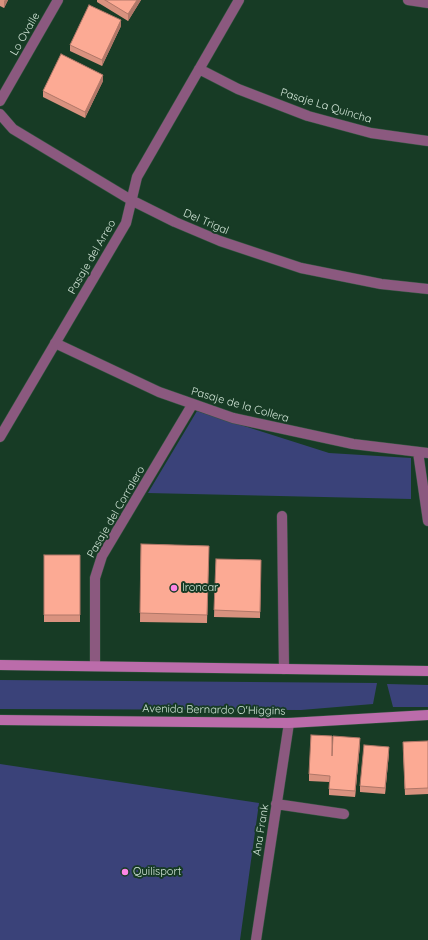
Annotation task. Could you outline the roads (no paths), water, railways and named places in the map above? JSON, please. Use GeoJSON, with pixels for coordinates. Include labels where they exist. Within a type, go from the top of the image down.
{"type":"FeatureCollection","features":[{"type":"Feature","properties":{"kind":"main road"},"geometry":{"type":"LineString","coordinates":[[0,666],[428,670]]}},
{"type":"Feature","properties":{"kind":"main road","name":"Avenida Bernardo O'Higgins"},"geometry":{"type":"LineString","coordinates":[[0,720],[289,723],[428,715]]}},
{"type":"Feature","properties":{"kind":"street","name":"Lo Ovalle"},"geometry":{"type":"LineString","coordinates":[[0,101],[58,0]]}},
{"type":"Feature","properties":{"kind":"street","name":"Pasaje del Arreo"},"geometry":{"type":"LineString","coordinates":[[0,437],[126,223],[137,178],[239,0]]}},
{"type":"Feature","properties":{"kind":"street"},"geometry":{"type":"LineString","coordinates":[[408,0],[428,3]]}},
{"type":"Feature","properties":{"kind":"street","name":"Pasaje La Quincha"},"geometry":{"type":"LineString","coordinates":[[199,69],[238,89],[308,116],[371,133],[428,141]]}},
{"type":"Feature","properties":{"kind":"street","name":"Del Trigal"},"geometry":{"type":"LineString","coordinates":[[0,114],[13,129],[131,200],[175,222],[220,241],[266,257],[342,277],[428,289]]}},
{"type":"Feature","properties":{"kind":"street","name":"Pasaje de la Collera"},"geometry":{"type":"LineString","coordinates":[[55,343],[145,386],[192,405],[234,418],[353,444],[423,452]]}},
{"type":"Feature","properties":{"kind":"street","name":"Pasaje del Corralero"},"geometry":{"type":"LineString","coordinates":[[95,666],[95,590],[96,578],[102,556],[192,405]]}},
{"type":"Feature","properties":{"kind":"street"},"geometry":{"type":"LineString","coordinates":[[423,452],[428,521]]}},
{"type":"Feature","properties":{"kind":"street"},"geometry":{"type":"LineString","coordinates":[[282,516],[284,669]]}},
{"type":"Feature","properties":{"kind":"street","name":"Ana Frank"},"geometry":{"type":"LineString","coordinates":[[256,940],[289,723]]}},
{"type":"Feature","properties":{"kind":"street"},"geometry":{"type":"LineString","coordinates":[[276,804],[344,814]]}},
{"type":"Feature","properties":{"kind":"place","name":"Ironcar"},"geometry":{"type":"Point","coordinates":[174,588]}},
{"type":"Feature","properties":{"kind":"place","name":"Quilisport"},"geometry":{"type":"Point","coordinates":[125,872]}}]}
